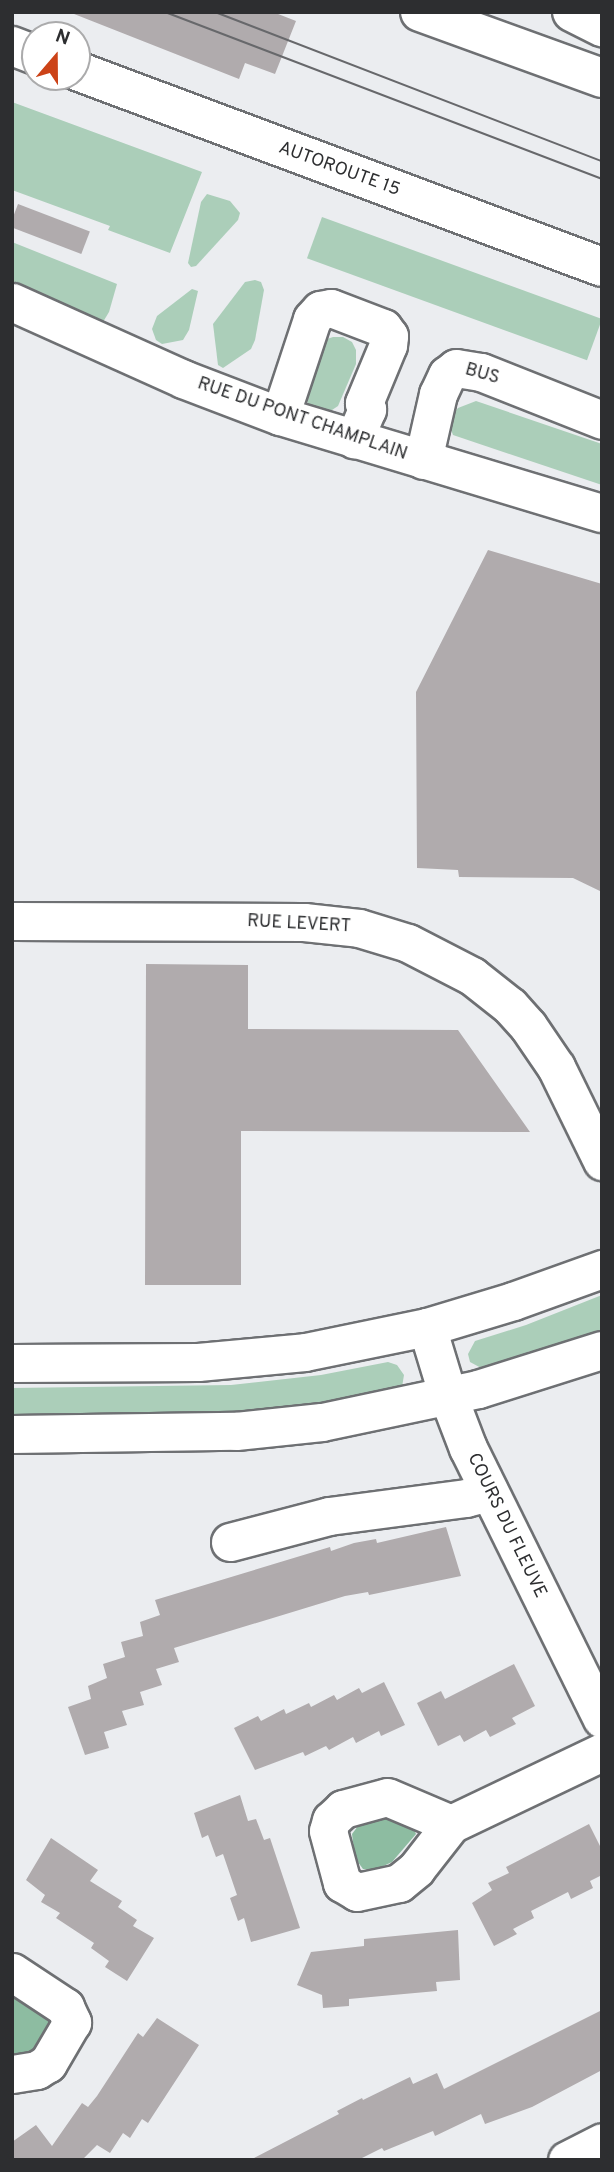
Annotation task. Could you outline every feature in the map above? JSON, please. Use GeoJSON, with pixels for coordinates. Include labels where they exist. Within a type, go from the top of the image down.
{"type":"FeatureCollection","features":[{"type":"Feature","properties":{"kind":"highway"},"geometry":{"type":"LineString","coordinates":[[420,12],[602,78]]}},
{"type":"Feature","properties":{"kind":"highway"},"geometry":{"type":"LineString","coordinates":[[572,12],[602,27]]}},
{"type":"Feature","properties":{"kind":"highway","name":"AUTOROUTE 15"},"geometry":{"type":"LineString","coordinates":[[91,76],[602,267]]}},
{"type":"Feature","properties":{"kind":"street","name":"RUE DU PONT CHAMPLAIN"},"geometry":{"type":"LineString","coordinates":[[12,302],[183,379],[280,416],[602,513]]}},
{"type":"Feature","properties":{"kind":"street"},"geometry":{"type":"LineString","coordinates":[[280,416],[312,319],[320,310],[331,308],[383,328],[389,336],[388,345],[364,402],[367,409],[354,439]]}},
{"type":"Feature","properties":{"kind":"street","name":"BUS"},"geometry":{"type":"LineString","coordinates":[[423,460],[438,394],[447,375],[456,368],[481,372],[602,420]]}},
{"type":"Feature","properties":{"kind":"street","name":"RUE LEVERT"},"geometry":{"type":"LineString","coordinates":[[12,921],[304,922],[359,928],[408,943],[472,976],[510,1006],[528,1026],[556,1066],[602,1161]]}},
{"type":"Feature","properties":{"kind":"street"},"geometry":{"type":"LineString","coordinates":[[12,1363],[166,1363],[266,1357],[337,1347],[427,1327],[513,1301],[602,1269]]}},
{"type":"Feature","properties":{"kind":"street","name":"COURS DU FLEUVE"},"geometry":{"type":"LineString","coordinates":[[427,1327],[448,1396],[489,1492],[602,1719]]}},
{"type":"Feature","properties":{"kind":"street"},"geometry":{"type":"LineString","coordinates":[[12,1434],[236,1431],[348,1418],[448,1396],[554,1367],[602,1350]]}},
{"type":"Feature","properties":{"kind":"street"},"geometry":{"type":"LineString","coordinates":[[230,1542],[329,1516],[466,1498],[489,1492]]}},
{"type":"Feature","properties":{"kind":"street"},"geometry":{"type":"LineString","coordinates":[[451,1824],[602,1752]]}},
{"type":"Feature","properties":{"kind":"street"},"geometry":{"type":"LineString","coordinates":[[12,1972],[65,2007],[72,2022],[48,2063],[37,2070],[12,2074]]}},
{"type":"Feature","properties":{"kind":"street"},"geometry":{"type":"LineString","coordinates":[[567,2160],[602,2142]]}},
{"type":"Feature","properties":{"kind":"green space"},"geometry":{"type":"Polygon","coordinates":[[[12,102],[202,172],[170,253],[108,230],[110,226],[12,190],[12,102]]]}},
{"type":"Feature","properties":{"kind":"green space"},"geometry":{"type":"Polygon","coordinates":[[[207,194],[230,201],[240,213],[238,220],[196,266],[191,267],[188,263],[201,202],[207,194]]]}},
{"type":"Feature","properties":{"kind":"green space"},"geometry":{"type":"Polygon","coordinates":[[[322,217],[602,319],[587,360],[307,258],[322,217]]]}},
{"type":"Feature","properties":{"kind":"green space"},"geometry":{"type":"Polygon","coordinates":[[[12,242],[117,284],[109,312],[103,322],[96,326],[12,290],[12,242]]]}},
{"type":"Feature","properties":{"kind":"green space"},"geometry":{"type":"Polygon","coordinates":[[[245,282],[261,282],[264,290],[255,340],[251,349],[223,368],[218,365],[213,324],[245,282]]]}},
{"type":"Feature","properties":{"kind":"green space"},"geometry":{"type":"Polygon","coordinates":[[[192,289],[198,291],[189,330],[183,340],[162,344],[156,340],[152,329],[157,316],[192,289]]]}},
{"type":"Feature","properties":{"kind":"green space"},"geometry":{"type":"Polygon","coordinates":[[[343,337],[352,342],[356,350],[356,364],[338,406],[329,412],[319,411],[308,403],[304,395],[324,340],[343,337]]]}},
{"type":"Feature","properties":{"kind":"green space"},"geometry":{"type":"Polygon","coordinates":[[[476,401],[602,444],[602,485],[453,435],[450,417],[458,408],[476,401]]]}},
{"type":"Feature","properties":{"kind":"green space"},"geometry":{"type":"Polygon","coordinates":[[[602,1295],[602,1334],[535,1355],[529,1351],[524,1359],[483,1369],[470,1362],[468,1354],[475,1341],[526,1325],[602,1295]]]}},
{"type":"Feature","properties":{"kind":"green space"},"geometry":{"type":"Polygon","coordinates":[[[388,1362],[397,1365],[404,1375],[402,1387],[392,1393],[251,1414],[12,1418],[12,1388],[231,1385],[321,1375],[388,1362]]]}},
{"type":"Feature","properties":{"kind":"green space"},"geometry":{"type":"Polygon","coordinates":[[[384,1817],[414,1830],[416,1834],[392,1862],[375,1870],[363,1869],[355,1858],[352,1834],[358,1826],[384,1817]]]}},
{"type":"Feature","properties":{"kind":"green space"},"geometry":{"type":"Polygon","coordinates":[[[12,1994],[51,2022],[37,2049],[12,2057],[12,1994]]]}},
{"type":"Feature","properties":{"kind":"building"},"geometry":{"type":"Polygon","coordinates":[[[69,12],[273,12],[296,21],[275,74],[245,63],[239,79],[69,12]]]}},
{"type":"Feature","properties":{"kind":"building"},"geometry":{"type":"Polygon","coordinates":[[[18,204],[90,232],[81,254],[12,227],[18,204]]]}},
{"type":"Feature","properties":{"kind":"building"},"geometry":{"type":"Polygon","coordinates":[[[488,550],[602,584],[602,892],[573,878],[459,877],[458,870],[417,868],[416,692],[488,550]]]}},
{"type":"Feature","properties":{"kind":"building"},"geometry":{"type":"Polygon","coordinates":[[[146,964],[248,965],[248,1029],[458,1030],[530,1132],[241,1131],[241,1285],[145,1285],[146,964]]]}},
{"type":"Feature","properties":{"kind":"building"},"geometry":{"type":"Polygon","coordinates":[[[446,1527],[461,1576],[369,1595],[368,1592],[345,1596],[174,1648],[179,1662],[156,1669],[162,1685],[140,1692],[144,1705],[122,1711],[127,1725],[104,1732],[109,1748],[85,1755],[68,1707],[91,1699],[88,1686],[107,1678],[103,1664],[125,1657],[121,1642],[143,1636],[140,1622],[160,1615],[155,1600],[330,1547],[331,1551],[354,1543],[376,1539],[377,1543],[446,1527]]]}},
{"type":"Feature","properties":{"kind":"building"},"geometry":{"type":"Polygon","coordinates":[[[514,1664],[535,1706],[512,1718],[516,1724],[490,1737],[486,1730],[464,1742],[460,1735],[438,1746],[417,1703],[441,1691],[445,1699],[514,1664]]]}},
{"type":"Feature","properties":{"kind":"building"},"geometry":{"type":"Polygon","coordinates":[[[384,1682],[405,1725],[381,1736],[379,1731],[356,1743],[353,1737],[329,1750],[326,1746],[305,1756],[303,1752],[255,1770],[234,1728],[258,1716],[261,1721],[284,1709],[286,1714],[309,1703],[311,1707],[334,1695],[337,1700],[359,1688],[362,1693],[384,1682]]]}},
{"type":"Feature","properties":{"kind":"building"},"geometry":{"type":"Polygon","coordinates":[[[240,1795],[248,1821],[256,1819],[264,1840],[270,1838],[300,1928],[251,1942],[244,1918],[238,1921],[230,1898],[237,1895],[223,1854],[216,1857],[208,1835],[202,1838],[194,1813],[240,1795]]]}},
{"type":"Feature","properties":{"kind":"building"},"geometry":{"type":"Polygon","coordinates":[[[589,1824],[602,1850],[602,1875],[590,1881],[593,1888],[571,1899],[568,1892],[531,1911],[534,1918],[513,1929],[517,1934],[494,1946],[472,1903],[492,1890],[488,1883],[509,1873],[506,1867],[589,1824]]]}},
{"type":"Feature","properties":{"kind":"building"},"geometry":{"type":"Polygon","coordinates":[[[51,1838],[98,1870],[90,1881],[122,1901],[118,1907],[137,1920],[133,1926],[154,1938],[127,1981],[105,1967],[109,1961],[91,1948],[94,1943],[56,1918],[60,1913],[41,1902],[45,1895],[26,1880],[51,1838]]]}},
{"type":"Feature","properties":{"kind":"building"},"geometry":{"type":"Polygon","coordinates":[[[458,1930],[460,1980],[436,1982],[437,1991],[349,1999],[349,2006],[323,2008],[322,1995],[297,1985],[311,1952],[364,1946],[364,1939],[458,1930]]]}},
{"type":"Feature","properties":{"kind":"building"},"geometry":{"type":"Polygon","coordinates":[[[602,2010],[602,2070],[532,2107],[485,2124],[481,2114],[435,2136],[433,2131],[384,2151],[382,2148],[358,2160],[250,2160],[339,2114],[337,2111],[362,2098],[363,2100],[410,2077],[413,2084],[437,2073],[444,2089],[602,2010]]]}},
{"type":"Feature","properties":{"kind":"building"},"geometry":{"type":"Polygon","coordinates":[[[157,2018],[199,2045],[148,2123],[142,2119],[130,2138],[123,2133],[110,2153],[97,2145],[82,2160],[12,2160],[12,2142],[36,2125],[52,2146],[82,2103],[88,2107],[97,2096],[138,2033],[143,2037],[157,2018]]]}},
{"type":"Feature","properties":{"kind":"tram line"},"geometry":{"type":"LineString","coordinates":[[165,12],[602,179]]}},
{"type":"Feature","properties":{"kind":"tram line"},"geometry":{"type":"LineString","coordinates":[[215,12],[602,161]]}}]}
